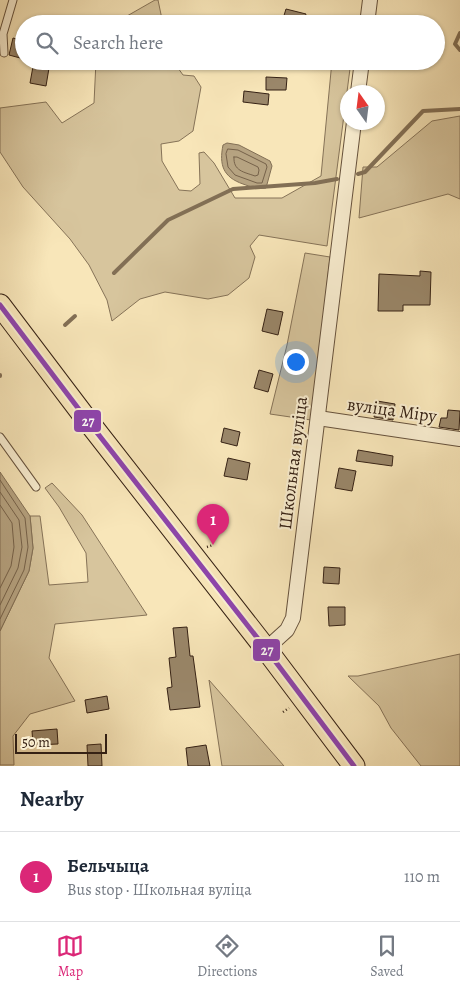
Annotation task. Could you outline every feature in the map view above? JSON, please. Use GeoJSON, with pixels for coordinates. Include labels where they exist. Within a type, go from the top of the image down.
{"type":"FeatureCollection","features":[{"type":"Feature","properties":{"kind":"main road"},"geometry":{"type":"LineString","coordinates":[[0,305],[354,766]]}},
{"type":"Feature","properties":{"kind":"street"},"geometry":{"type":"LineString","coordinates":[[368,15],[370,0]]}},
{"type":"Feature","properties":{"kind":"street"},"geometry":{"type":"LineString","coordinates":[[359,85],[361,70]]}},
{"type":"Feature","properties":{"kind":"street","name":"Школьная вуліца"},"geometry":{"type":"LineString","coordinates":[[266,649],[287,630],[293,618],[353,130]]}},
{"type":"Feature","properties":{"kind":"street","name":"вуліца Міру"},"geometry":{"type":"LineString","coordinates":[[318,418],[460,438]]}},
{"type":"Feature","properties":{"kind":"lane"},"geometry":{"type":"LineString","coordinates":[[4,53],[3,34],[13,0]]}},
{"type":"Feature","properties":{"kind":"lane"},"geometry":{"type":"LineString","coordinates":[[0,437],[36,486]]}},
{"type":"Feature","properties":{"kind":"shaded area"},"geometry":{"type":"Polygon","coordinates":[[[155,0],[158,0],[161,15],[129,15],[155,0]]]}},
{"type":"Feature","properties":{"kind":"shaded area"},"geometry":{"type":"Polygon","coordinates":[[[96,70],[179,70],[183,75],[194,76],[201,87],[193,131],[179,141],[161,144],[162,161],[179,190],[191,191],[200,184],[199,153],[204,152],[214,163],[235,198],[282,198],[321,176],[331,70],[350,70],[348,85],[340,85],[340,130],[342,130],[327,246],[259,235],[250,246],[255,257],[249,278],[228,295],[208,299],[165,292],[140,299],[112,321],[107,300],[89,265],[70,239],[23,187],[0,152],[0,108],[46,102],[62,123],[94,103],[96,70]]]}},
{"type":"Feature","properties":{"kind":"shaded area"},"geometry":{"type":"Polygon","coordinates":[[[460,116],[460,199],[448,194],[359,218],[363,167],[377,167],[432,121],[460,116]]]}},
{"type":"Feature","properties":{"kind":"shaded area"},"geometry":{"type":"Polygon","coordinates":[[[305,253],[330,257],[311,420],[270,414],[287,345],[305,253]]]}},
{"type":"Feature","properties":{"kind":"shaded area"},"geometry":{"type":"Polygon","coordinates":[[[52,483],[82,515],[147,615],[55,624],[49,658],[75,701],[30,714],[13,736],[14,765],[0,765],[0,631],[29,571],[33,548],[30,516],[40,516],[49,585],[88,582],[86,553],[59,507],[45,488],[52,483]]]}},
{"type":"Feature","properties":{"kind":"shaded area"},"geometry":{"type":"Polygon","coordinates":[[[460,654],[460,766],[421,766],[391,728],[379,706],[348,676],[358,676],[460,654]]]}},
{"type":"Feature","properties":{"kind":"shaded area"},"geometry":{"type":"Polygon","coordinates":[[[209,680],[284,766],[222,766],[209,680]]]}},
{"type":"Feature","properties":{"kind":"water"},"geometry":{"type":"Polygon","coordinates":[[[227,143],[239,145],[270,161],[272,166],[266,188],[246,185],[236,181],[227,174],[222,164],[222,152],[223,145],[227,143]]]}},
{"type":"Feature","properties":{"kind":"water"},"geometry":{"type":"Polygon","coordinates":[[[0,472],[30,516],[33,548],[29,571],[0,631],[0,472]]]}},
{"type":"Feature","properties":{"kind":"building"},"geometry":{"type":"Polygon","coordinates":[[[286,9],[306,14],[306,15],[284,15],[286,9]]]}},
{"type":"Feature","properties":{"kind":"building"},"geometry":{"type":"Polygon","coordinates":[[[13,38],[15,39],[15,57],[9,55],[13,38]]]}},
{"type":"Feature","properties":{"kind":"building"},"geometry":{"type":"Polygon","coordinates":[[[32,70],[49,70],[46,86],[30,83],[32,70]]]}},
{"type":"Feature","properties":{"kind":"building"},"geometry":{"type":"Polygon","coordinates":[[[266,77],[287,78],[286,90],[266,90],[266,77]]]}},
{"type":"Feature","properties":{"kind":"building"},"geometry":{"type":"Polygon","coordinates":[[[244,91],[269,94],[268,105],[243,102],[244,91]]]}},
{"type":"Feature","properties":{"kind":"building"},"geometry":{"type":"Polygon","coordinates":[[[420,271],[431,272],[430,305],[403,305],[403,311],[378,311],[379,274],[420,276],[420,271]]]}},
{"type":"Feature","properties":{"kind":"building"},"geometry":{"type":"Polygon","coordinates":[[[267,309],[283,312],[278,335],[262,331],[267,309]]]}},
{"type":"Feature","properties":{"kind":"building"},"geometry":{"type":"Polygon","coordinates":[[[259,370],[273,374],[268,392],[254,388],[259,370]]]}},
{"type":"Feature","properties":{"kind":"building"},"geometry":{"type":"Polygon","coordinates":[[[377,401],[395,404],[393,420],[374,417],[377,401]]]}},
{"type":"Feature","properties":{"kind":"building"},"geometry":{"type":"Polygon","coordinates":[[[448,410],[460,411],[459,430],[439,427],[441,418],[447,418],[448,410]]]}},
{"type":"Feature","properties":{"kind":"building"},"geometry":{"type":"Polygon","coordinates":[[[224,428],[240,432],[237,446],[221,442],[224,428]]]}},
{"type":"Feature","properties":{"kind":"building"},"geometry":{"type":"Polygon","coordinates":[[[358,450],[393,456],[392,466],[356,461],[358,450]]]}},
{"type":"Feature","properties":{"kind":"building"},"geometry":{"type":"Polygon","coordinates":[[[228,458],[250,463],[247,480],[224,476],[228,458]]]}},
{"type":"Feature","properties":{"kind":"building"},"geometry":{"type":"Polygon","coordinates":[[[339,468],[356,471],[352,491],[335,488],[339,468]]]}},
{"type":"Feature","properties":{"kind":"building"},"geometry":{"type":"Polygon","coordinates":[[[324,567],[340,568],[339,584],[323,583],[324,567]]]}},
{"type":"Feature","properties":{"kind":"building"},"geometry":{"type":"Polygon","coordinates":[[[328,607],[345,607],[345,625],[329,626],[328,607]]]}},
{"type":"Feature","properties":{"kind":"building"},"geometry":{"type":"Polygon","coordinates":[[[187,627],[190,656],[193,656],[200,707],[170,710],[167,688],[172,687],[169,658],[176,657],[173,628],[187,627]]]}},
{"type":"Feature","properties":{"kind":"building"},"geometry":{"type":"Polygon","coordinates":[[[107,696],[109,709],[87,713],[85,700],[107,696]]]}},
{"type":"Feature","properties":{"kind":"building"},"geometry":{"type":"Polygon","coordinates":[[[57,729],[58,744],[33,745],[32,731],[57,729]]]}},
{"type":"Feature","properties":{"kind":"building"},"geometry":{"type":"Polygon","coordinates":[[[101,744],[102,766],[88,766],[87,745],[101,744]]]}},
{"type":"Feature","properties":{"kind":"building"},"geometry":{"type":"Polygon","coordinates":[[[206,745],[210,766],[188,766],[186,748],[206,745]]]}},
{"type":"Feature","properties":{"kind":"waterway"},"geometry":{"type":"LineString","coordinates":[[460,33],[455,44],[460,50]]}},
{"type":"Feature","properties":{"kind":"waterway"},"geometry":{"type":"LineString","coordinates":[[358,174],[365,172],[423,111],[460,109]]}},
{"type":"Feature","properties":{"kind":"waterway"},"geometry":{"type":"LineString","coordinates":[[114,273],[168,220],[233,189],[315,183],[337,179]]}},
{"type":"Feature","properties":{"kind":"waterway"},"geometry":{"type":"LineString","coordinates":[[65,325],[75,316]]}},
{"type":"Feature","properties":{"kind":"transit line","name":"27"},"geometry":{"type":"LineString","coordinates":[[0,305],[354,766]]}},
{"type":"Feature","properties":{"kind":"place","name":"Бельчыца"},"geometry":{"type":"Point","coordinates":[213,545]}}]}
